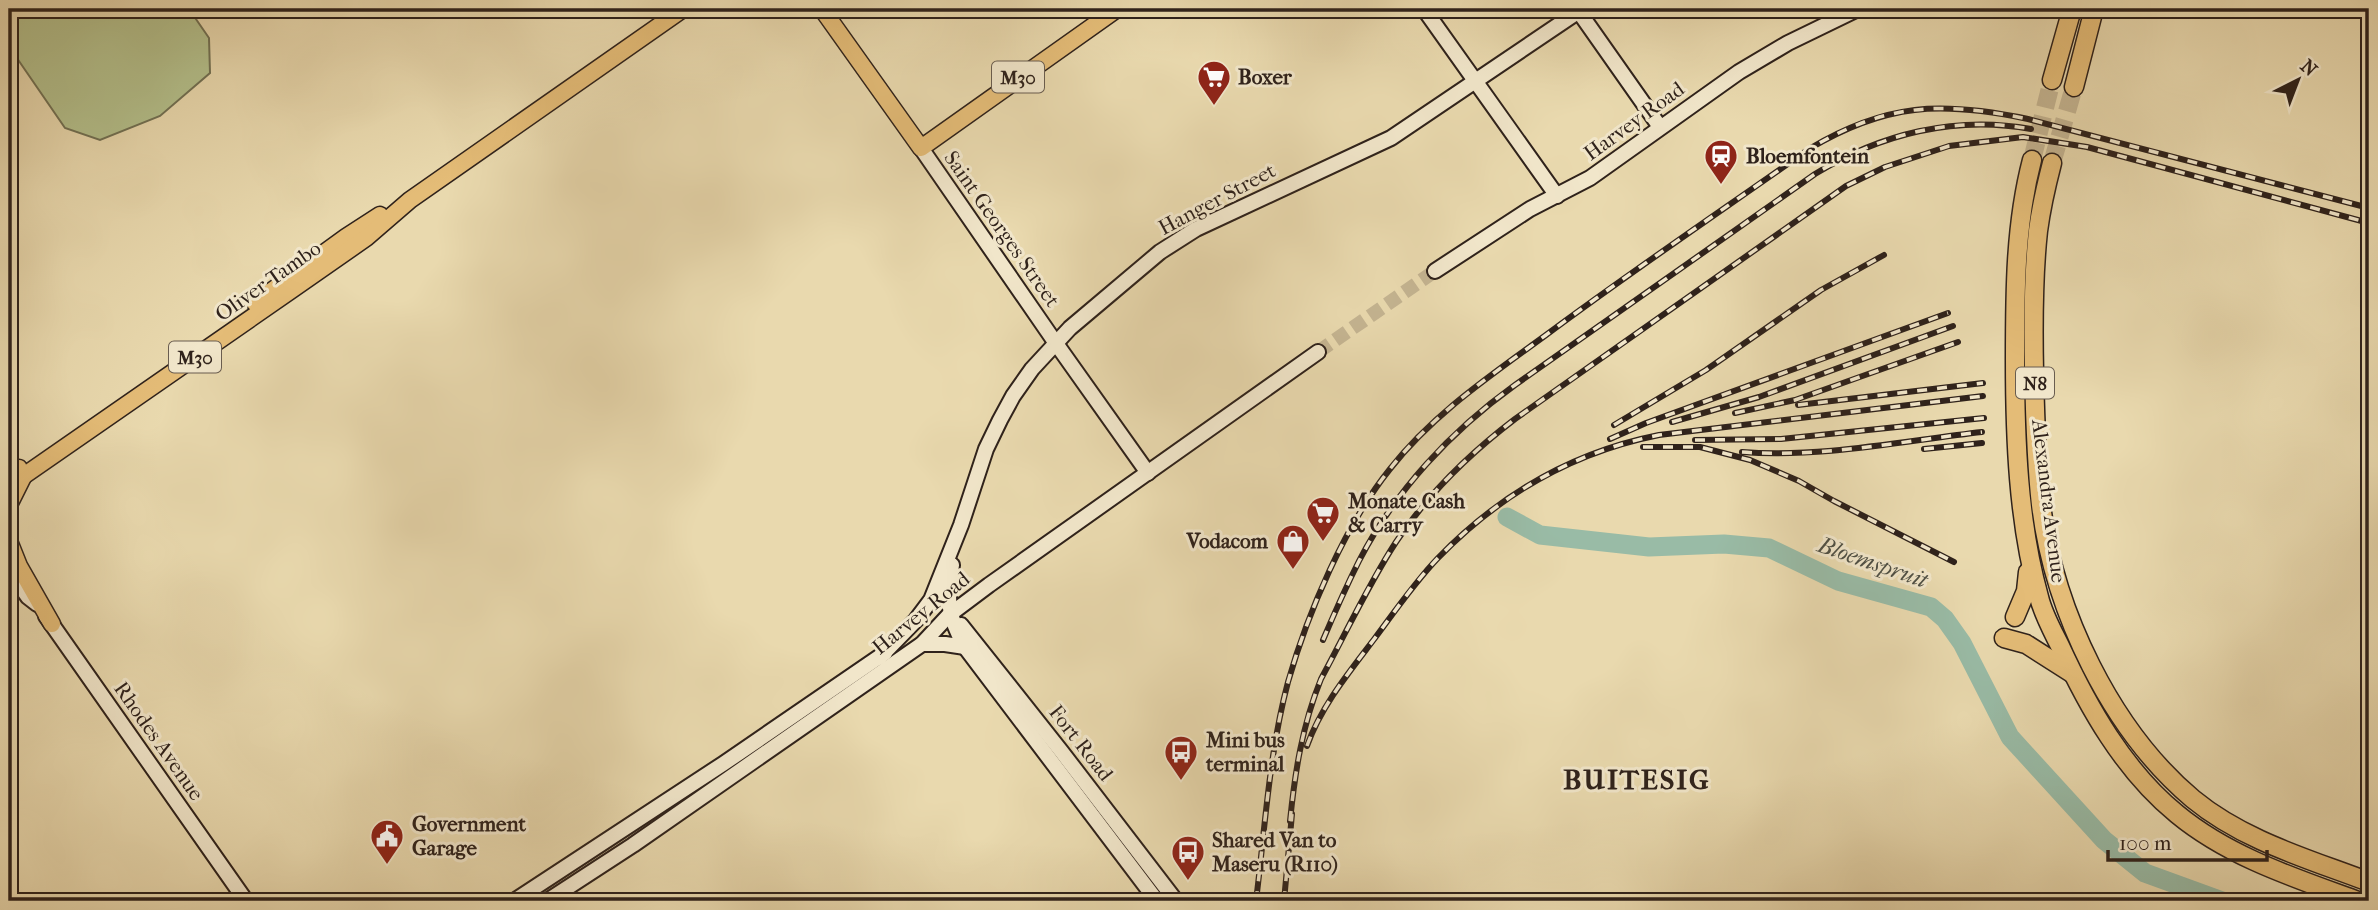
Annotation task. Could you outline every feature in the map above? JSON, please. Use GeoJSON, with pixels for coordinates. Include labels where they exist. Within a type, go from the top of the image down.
{"type":"FeatureCollection","features":[{"type":"Feature","properties":{"kind":"highway"},"geometry":{"type":"LineString","coordinates":[[2052,80],[2072,9]]}},
{"type":"Feature","properties":{"kind":"highway"},"geometry":{"type":"LineString","coordinates":[[2074,87],[2094,9]]}},
{"type":"Feature","properties":{"kind":"highway","name":"Alexandra Avenue"},"geometry":{"type":"LineString","coordinates":[[2032,160],[2023,194],[2019,228],[2014,418],[2029,551],[2045,615],[2073,674],[2112,742],[2157,796],[2176,814],[2219,843],[2246,857],[2358,901]]}},
{"type":"Feature","properties":{"kind":"highway","name":"Alexandra Avenue"},"geometry":{"type":"LineString","coordinates":[[2052,163],[2038,232],[2036,264],[2034,344],[2038,468],[2045,528],[2057,579],[2088,657],[2104,691],[2129,730],[2160,767],[2195,800],[2231,826],[2251,836],[2369,882]]}},
{"type":"Feature","properties":{"kind":"highway"},"geometry":{"type":"LineString","coordinates":[[2015,617],[2026,591],[2029,551]]}},
{"type":"Feature","properties":{"kind":"highway"},"geometry":{"type":"LineString","coordinates":[[2004,638],[2026,644],[2073,674]]}},
{"type":"Feature","properties":{"kind":"main road","name":"Oliver Tambo"},"geometry":{"type":"LineString","coordinates":[[9,486],[15,472],[151,383],[346,237],[400,203],[410,200],[683,9]]}},
{"type":"Feature","properties":{"kind":"main road","name":"Saint Georges Street"},"geometry":{"type":"LineString","coordinates":[[822,9],[1148,472]]}},
{"type":"Feature","properties":{"kind":"main road","name":"M30"},"geometry":{"type":"LineString","coordinates":[[921,148],[1118,9]]}},
{"type":"Feature","properties":{"kind":"main road"},"geometry":{"type":"LineString","coordinates":[[1424,9],[1557,196]]}},
{"type":"Feature","properties":{"kind":"main road"},"geometry":{"type":"LineString","coordinates":[[1579,9],[1660,127]]}},
{"type":"Feature","properties":{"kind":"main road","name":"Hanger Street"},"geometry":{"type":"LineString","coordinates":[[878,658],[931,600],[961,524],[986,449],[999,420],[1019,387],[1055,342],[1096,304],[1151,260],[1196,229],[1391,138],[1579,9]]}},
{"type":"Feature","properties":{"kind":"main road","name":"Harvey Road"},"geometry":{"type":"LineString","coordinates":[[1435,271],[1515,218],[1590,178],[1766,56],[1858,9]]}},
{"type":"Feature","properties":{"kind":"main road","name":"Harvey Road"},"geometry":{"type":"LineString","coordinates":[[547,901],[633,845],[922,644],[949,615],[989,585],[1318,352]]}},
{"type":"Feature","properties":{"kind":"main road"},"geometry":{"type":"LineString","coordinates":[[9,505],[15,472]]}},
{"type":"Feature","properties":{"kind":"main road","name":"Fort Road"},"geometry":{"type":"LineString","coordinates":[[961,524],[948,587],[949,615],[965,647],[1157,901]]}},
{"type":"Feature","properties":{"kind":"main road"},"geometry":{"type":"LineString","coordinates":[[9,541],[19,566],[52,624]]}},
{"type":"Feature","properties":{"kind":"main road","name":"Rhodes Avenue"},"geometry":{"type":"LineString","coordinates":[[9,558],[38,604],[246,901]]}},
{"type":"Feature","properties":{"kind":"main road","name":"Rhodes Avenue"},"geometry":{"type":"LineString","coordinates":[[9,570],[28,597],[38,604]]}},
{"type":"Feature","properties":{"kind":"main road"},"geometry":{"type":"LineString","coordinates":[[964,629],[970,610],[989,585]]}},
{"type":"Feature","properties":{"kind":"main road"},"geometry":{"type":"LineString","coordinates":[[878,658],[916,632],[949,615]]}},
{"type":"Feature","properties":{"kind":"main road","name":"Fort Road"},"geometry":{"type":"LineString","coordinates":[[949,615],[964,629],[1176,901]]}},
{"type":"Feature","properties":{"kind":"main road"},"geometry":{"type":"LineString","coordinates":[[922,644],[965,647]]}},
{"type":"Feature","properties":{"kind":"main road","name":"Harvey Road"},"geometry":{"type":"LineString","coordinates":[[514,901],[878,658]]}},
{"type":"Feature","properties":{"kind":"main road"},"geometry":{"type":"LineString","coordinates":[[622,830],[633,845]]}},
{"type":"Feature","properties":{"kind":"green space"},"geometry":{"type":"Polygon","coordinates":[[[9,9],[189,9],[209,38],[210,73],[160,116],[100,140],[65,128],[10,48],[9,9]]]}},
{"type":"Feature","properties":{"kind":"waterway","name":"Bloemspruit"},"geometry":{"type":"LineString","coordinates":[[1507,517],[1540,535],[1649,547],[1724,544],[1769,548],[1838,581],[1931,607],[1945,619],[1962,643],[2010,737],[2104,840],[2145,873],[2222,901]]}},
{"type":"Feature","properties":{"kind":"tunnel"},"geometry":{"type":"LineString","coordinates":[[2032,160],[2052,80]]}},
{"type":"Feature","properties":{"kind":"tunnel"},"geometry":{"type":"LineString","coordinates":[[2052,163],[2074,87]]}},
{"type":"Feature","properties":{"kind":"tunnel"},"geometry":{"type":"LineString","coordinates":[[1318,352],[1435,271]]}},
{"type":"Feature","properties":{"kind":"railway"},"geometry":{"type":"LineString","coordinates":[[1256,901],[1272,764],[1296,655],[1317,599],[1343,543],[1390,469],[1443,413],[1504,365],[1809,149],[1863,122],[1915,110],[1941,108],[1997,113],[2369,208]]}},
{"type":"Feature","properties":{"kind":"railway"},"geometry":{"type":"LineString","coordinates":[[1323,640],[1373,535],[1407,487],[1447,442],[1515,385],[1815,174],[1840,160],[1892,138],[1919,131],[1974,124],[2031,129]]}},
{"type":"Feature","properties":{"kind":"railway"},"geometry":{"type":"LineString","coordinates":[[1290,821],[1300,749],[1321,679],[1386,558],[1408,524],[1436,491],[1482,446],[1515,419],[1846,186],[1885,167],[1949,146],[2023,137],[2087,147],[2369,223]]}},
{"type":"Feature","properties":{"kind":"railway"},"geometry":{"type":"LineString","coordinates":[[1614,425],[1706,370],[1821,290],[1884,255]]}},
{"type":"Feature","properties":{"kind":"railway"},"geometry":{"type":"LineString","coordinates":[[1610,439],[1646,423],[1948,313]]}},
{"type":"Feature","properties":{"kind":"railway"},"geometry":{"type":"LineString","coordinates":[[1672,422],[1759,397],[1953,326]]}},
{"type":"Feature","properties":{"kind":"railway"},"geometry":{"type":"LineString","coordinates":[[1735,413],[1795,400],[1958,342]]}},
{"type":"Feature","properties":{"kind":"railway"},"geometry":{"type":"LineString","coordinates":[[1798,405],[1983,383]]}},
{"type":"Feature","properties":{"kind":"railway"},"geometry":{"type":"LineString","coordinates":[[1307,746],[1337,689],[1430,567],[1461,535],[1539,479],[1597,453],[1659,435],[1983,396]]}},
{"type":"Feature","properties":{"kind":"railway"},"geometry":{"type":"LineString","coordinates":[[1695,440],[1781,439],[1984,418]]}},
{"type":"Feature","properties":{"kind":"railway"},"geometry":{"type":"LineString","coordinates":[[1742,452],[1832,451],[1982,432]]}},
{"type":"Feature","properties":{"kind":"railway"},"geometry":{"type":"LineString","coordinates":[[1924,449],[1982,443]]}},
{"type":"Feature","properties":{"kind":"railway"},"geometry":{"type":"LineString","coordinates":[[1643,447],[1700,447],[1750,460],[1799,481],[1954,562]]}},
{"type":"Feature","properties":{"kind":"railway"},"geometry":{"type":"LineString","coordinates":[[1284,901],[1292,814]]}},
{"type":"Feature","properties":{"kind":"place","name":"Boxer"},"geometry":{"type":"Point","coordinates":[1214,107]}},
{"type":"Feature","properties":{"kind":"place","name":"Bloemfontein"},"geometry":{"type":"Point","coordinates":[1721,186]}},
{"type":"Feature","properties":{"kind":"place","name":"Monate Cash & Carry"},"geometry":{"type":"Point","coordinates":[1323,543]}},
{"type":"Feature","properties":{"kind":"place","name":"Vodacom"},"geometry":{"type":"Point","coordinates":[1293,571]}},
{"type":"Feature","properties":{"kind":"place","name":"Mini bus terminal"},"geometry":{"type":"Point","coordinates":[1181,782]}},
{"type":"Feature","properties":{"kind":"place","name":"Government Garage"},"geometry":{"type":"Point","coordinates":[387,866]}},
{"type":"Feature","properties":{"kind":"place","name":"Shared Van to Maseru (R110)"},"geometry":{"type":"Point","coordinates":[1188,882]}},
{"type":"Feature","properties":{"kind":"district","name":"BUITESIG"},"geometry":{"type":"Point","coordinates":[1637,779]}}]}
